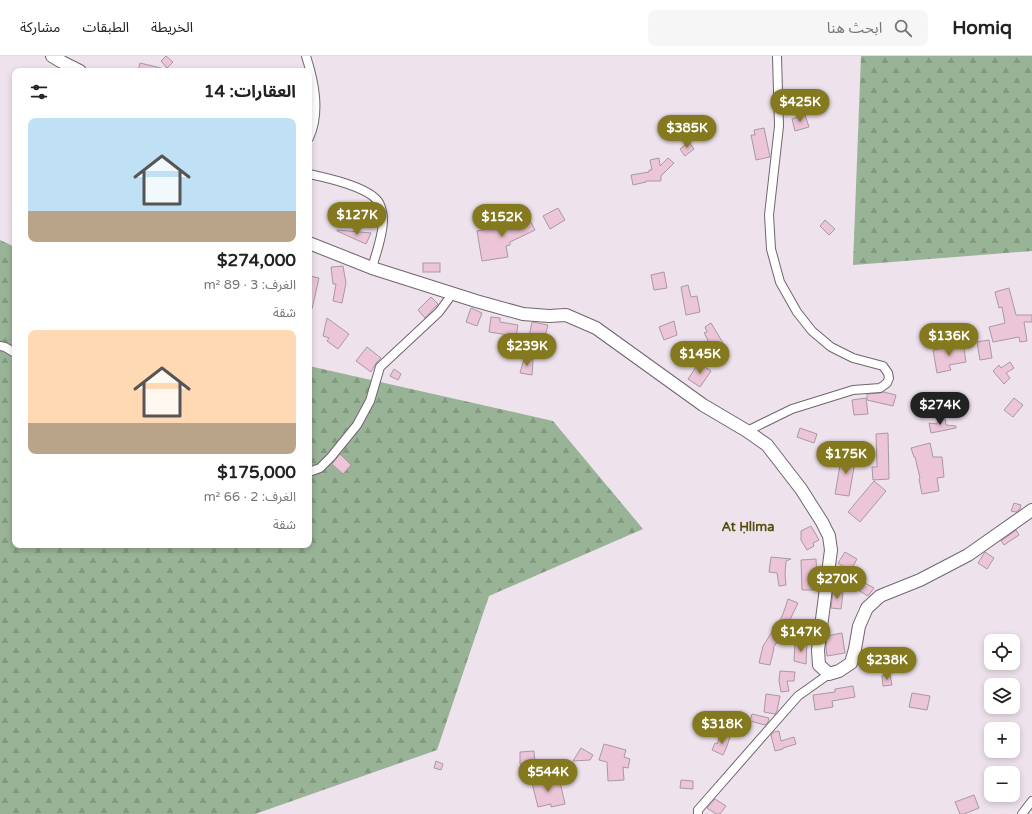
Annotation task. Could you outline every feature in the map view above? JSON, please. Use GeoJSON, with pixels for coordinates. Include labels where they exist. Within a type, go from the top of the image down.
{"type":"FeatureCollection","features":[{"type":"Feature","properties":{"kind":"street"},"geometry":{"type":"LineString","coordinates":[[52,56],[74,68]]}},
{"type":"Feature","properties":{"kind":"street"},"geometry":{"type":"LineString","coordinates":[[306,56],[310,68]]}},
{"type":"Feature","properties":{"kind":"street"},"geometry":{"type":"LineString","coordinates":[[747,431],[792,409],[853,390],[880,388],[887,383],[889,378],[888,373],[883,366],[853,358],[831,347],[812,331],[797,312],[780,282],[770,249],[769,216],[779,126],[777,56]]}},
{"type":"Feature","properties":{"kind":"street"},"geometry":{"type":"LineString","coordinates":[[312,75],[315,102],[315,116],[312,131]]}},
{"type":"Feature","properties":{"kind":"street"},"geometry":{"type":"LineString","coordinates":[[312,175],[351,186],[370,194],[379,201],[383,220],[382,233],[372,268]]}},
{"type":"Feature","properties":{"kind":"street"},"geometry":{"type":"LineString","coordinates":[[312,244],[372,268],[523,314],[549,316],[566,315],[596,328],[703,406],[747,431],[767,445],[801,489],[830,536],[831,550],[818,650],[819,665],[829,674]]}},
{"type":"Feature","properties":{"kind":"street"},"geometry":{"type":"LineString","coordinates":[[312,471],[320,468],[331,457],[357,425],[370,401],[380,367],[439,312],[453,293]]}},
{"type":"Feature","properties":{"kind":"street"},"geometry":{"type":"LineString","coordinates":[[0,346],[12,351]]}},
{"type":"Feature","properties":{"kind":"street"},"geometry":{"type":"LineString","coordinates":[[698,814],[698,810],[798,696],[829,674],[839,671],[851,663],[856,649],[859,626],[867,608],[880,596],[920,580],[968,555],[1032,510]]}},
{"type":"Feature","properties":{"kind":"street"},"geometry":{"type":"LineString","coordinates":[[1022,814],[1032,801]]}},
{"type":"Feature","properties":{"kind":"green space"},"geometry":{"type":"Polygon","coordinates":[[[861,56],[1032,56],[1032,251],[853,265],[861,56]]]}},
{"type":"Feature","properties":{"kind":"green space"},"geometry":{"type":"Polygon","coordinates":[[[0,240],[12,246],[12,548],[312,548],[312,367],[553,421],[643,529],[489,596],[437,750],[255,814],[0,814],[0,240]]]}},
{"type":"Feature","properties":{"kind":"building"},"geometry":{"type":"Polygon","coordinates":[[[166,56],[173,62],[167,68],[161,61],[166,56]]]}},
{"type":"Feature","properties":{"kind":"building"},"geometry":{"type":"Polygon","coordinates":[[[140,63],[161,68],[139,68],[140,63]]]}},
{"type":"Feature","properties":{"kind":"building"},"geometry":{"type":"Polygon","coordinates":[[[805,115],[809,127],[795,131],[792,119],[805,115]]]}},
{"type":"Feature","properties":{"kind":"building"},"geometry":{"type":"Polygon","coordinates":[[[764,128],[770,157],[756,160],[751,135],[755,135],[754,130],[764,128]]]}},
{"type":"Feature","properties":{"kind":"building"},"geometry":{"type":"Polygon","coordinates":[[[689,142],[694,149],[685,156],[680,149],[689,142]]]}},
{"type":"Feature","properties":{"kind":"building"},"geometry":{"type":"Polygon","coordinates":[[[659,158],[660,166],[668,158],[674,163],[661,176],[661,181],[646,181],[633,185],[631,175],[649,172],[649,170],[652,170],[650,160],[659,158]]]}},
{"type":"Feature","properties":{"kind":"building"},"geometry":{"type":"Polygon","coordinates":[[[558,208],[565,220],[550,229],[543,216],[558,208]]]}},
{"type":"Feature","properties":{"kind":"building"},"geometry":{"type":"Polygon","coordinates":[[[527,215],[535,230],[510,242],[510,245],[506,246],[508,257],[482,261],[477,231],[497,227],[497,225],[511,222],[527,215]]]}},
{"type":"Feature","properties":{"kind":"building"},"geometry":{"type":"Polygon","coordinates":[[[825,220],[835,229],[829,235],[820,226],[825,220]]]}},
{"type":"Feature","properties":{"kind":"building"},"geometry":{"type":"Polygon","coordinates":[[[337,230],[371,233],[366,244],[337,230]]]}},
{"type":"Feature","properties":{"kind":"building"},"geometry":{"type":"Polygon","coordinates":[[[423,263],[440,263],[440,272],[423,272],[423,263]]]}},
{"type":"Feature","properties":{"kind":"building"},"geometry":{"type":"Polygon","coordinates":[[[343,266],[346,283],[342,303],[333,301],[336,284],[333,284],[331,267],[343,266]]]}},
{"type":"Feature","properties":{"kind":"building"},"geometry":{"type":"Polygon","coordinates":[[[664,272],[667,288],[654,290],[651,275],[664,272]]]}},
{"type":"Feature","properties":{"kind":"building"},"geometry":{"type":"Polygon","coordinates":[[[312,276],[319,278],[312,309],[312,276]]]}},
{"type":"Feature","properties":{"kind":"building"},"geometry":{"type":"Polygon","coordinates":[[[688,285],[691,297],[697,296],[700,312],[686,315],[681,287],[688,285]]]}},
{"type":"Feature","properties":{"kind":"building"},"geometry":{"type":"Polygon","coordinates":[[[1009,288],[1016,315],[1032,315],[1032,322],[1024,322],[1027,341],[1020,342],[1019,337],[993,342],[989,327],[1005,323],[1002,307],[999,308],[995,292],[1009,288]]]}},
{"type":"Feature","properties":{"kind":"building"},"geometry":{"type":"Polygon","coordinates":[[[431,297],[438,304],[425,318],[418,310],[431,297]]]}},
{"type":"Feature","properties":{"kind":"building"},"geometry":{"type":"Polygon","coordinates":[[[471,308],[482,313],[477,326],[466,322],[471,308]]]}},
{"type":"Feature","properties":{"kind":"building"},"geometry":{"type":"Polygon","coordinates":[[[491,317],[500,318],[500,322],[518,325],[515,342],[507,341],[508,335],[489,332],[491,317]]]}},
{"type":"Feature","properties":{"kind":"building"},"geometry":{"type":"Polygon","coordinates":[[[327,318],[349,334],[338,349],[327,341],[329,338],[323,336],[327,318]]]}},
{"type":"Feature","properties":{"kind":"building"},"geometry":{"type":"Polygon","coordinates":[[[674,321],[677,335],[664,340],[659,327],[674,321]]]}},
{"type":"Feature","properties":{"kind":"building"},"geometry":{"type":"Polygon","coordinates":[[[532,322],[548,325],[543,344],[528,341],[532,322]]]}},
{"type":"Feature","properties":{"kind":"building"},"geometry":{"type":"Polygon","coordinates":[[[711,323],[723,343],[710,350],[706,342],[708,340],[704,333],[707,332],[705,327],[711,323]]]}},
{"type":"Feature","properties":{"kind":"building"},"geometry":{"type":"Polygon","coordinates":[[[989,340],[992,358],[980,360],[977,342],[989,340]]]}},
{"type":"Feature","properties":{"kind":"building"},"geometry":{"type":"Polygon","coordinates":[[[963,342],[966,362],[949,365],[951,370],[937,373],[933,350],[950,347],[950,344],[963,342]]]}},
{"type":"Feature","properties":{"kind":"building"},"geometry":{"type":"Polygon","coordinates":[[[367,347],[381,358],[371,372],[356,361],[367,347]]]}},
{"type":"Feature","properties":{"kind":"building"},"geometry":{"type":"Polygon","coordinates":[[[524,359],[533,359],[532,375],[520,373],[524,359]]]}},
{"type":"Feature","properties":{"kind":"building"},"geometry":{"type":"Polygon","coordinates":[[[1010,362],[1014,368],[1006,373],[1010,378],[1004,384],[993,371],[999,365],[1001,368],[1010,362]]]}},
{"type":"Feature","properties":{"kind":"building"},"geometry":{"type":"Polygon","coordinates":[[[699,363],[711,371],[700,387],[688,379],[699,363]]]}},
{"type":"Feature","properties":{"kind":"building"},"geometry":{"type":"Polygon","coordinates":[[[394,369],[401,374],[398,380],[390,376],[394,369]]]}},
{"type":"Feature","properties":{"kind":"building"},"geometry":{"type":"Polygon","coordinates":[[[884,392],[896,395],[893,406],[867,400],[867,394],[884,392]]]}},
{"type":"Feature","properties":{"kind":"building"},"geometry":{"type":"Polygon","coordinates":[[[866,398],[868,414],[854,415],[852,400],[866,398]]]}},
{"type":"Feature","properties":{"kind":"building"},"geometry":{"type":"Polygon","coordinates":[[[1014,398],[1023,405],[1013,417],[1004,410],[1014,398]]]}},
{"type":"Feature","properties":{"kind":"building"},"geometry":{"type":"Polygon","coordinates":[[[945,418],[946,425],[956,426],[956,428],[931,433],[929,423],[937,424],[938,420],[945,418]]]}},
{"type":"Feature","properties":{"kind":"building"},"geometry":{"type":"Polygon","coordinates":[[[800,428],[817,434],[814,443],[797,437],[800,428]]]}},
{"type":"Feature","properties":{"kind":"building"},"geometry":{"type":"Polygon","coordinates":[[[888,433],[889,479],[873,480],[872,467],[877,467],[876,434],[888,433]]]}},
{"type":"Feature","properties":{"kind":"building"},"geometry":{"type":"Polygon","coordinates":[[[930,443],[933,457],[942,457],[944,477],[937,478],[939,491],[922,494],[915,457],[911,448],[930,443]]]}},
{"type":"Feature","properties":{"kind":"building"},"geometry":{"type":"Polygon","coordinates":[[[340,454],[351,465],[343,474],[332,464],[340,454]]]}},
{"type":"Feature","properties":{"kind":"building"},"geometry":{"type":"Polygon","coordinates":[[[842,454],[856,456],[849,496],[835,494],[842,454]]]}},
{"type":"Feature","properties":{"kind":"building"},"geometry":{"type":"Polygon","coordinates":[[[874,481],[886,491],[860,522],[848,512],[874,481]]]}},
{"type":"Feature","properties":{"kind":"building"},"geometry":{"type":"Polygon","coordinates":[[[1014,503],[1021,505],[1020,509],[1016,512],[1011,511],[1014,503]]]}},
{"type":"Feature","properties":{"kind":"building"},"geometry":{"type":"Polygon","coordinates":[[[811,526],[819,540],[813,543],[814,546],[807,550],[801,540],[801,531],[811,526]]]}},
{"type":"Feature","properties":{"kind":"building"},"geometry":{"type":"Polygon","coordinates":[[[1016,530],[1019,535],[1004,545],[1001,541],[1016,530]]]}},
{"type":"Feature","properties":{"kind":"building"},"geometry":{"type":"Polygon","coordinates":[[[845,552],[857,559],[850,571],[838,563],[845,552]]]}},
{"type":"Feature","properties":{"kind":"building"},"geometry":{"type":"Polygon","coordinates":[[[985,552],[994,558],[987,569],[978,563],[985,552]]]}},
{"type":"Feature","properties":{"kind":"building"},"geometry":{"type":"Polygon","coordinates":[[[771,557],[791,559],[786,561],[786,585],[779,586],[777,573],[769,572],[771,557]]]}},
{"type":"Feature","properties":{"kind":"building"},"geometry":{"type":"Polygon","coordinates":[[[816,559],[817,576],[815,576],[815,590],[802,590],[801,560],[816,559]]]}},
{"type":"Feature","properties":{"kind":"building"},"geometry":{"type":"Polygon","coordinates":[[[854,577],[874,588],[868,596],[849,585],[854,577]]]}},
{"type":"Feature","properties":{"kind":"building"},"geometry":{"type":"Polygon","coordinates":[[[833,592],[843,593],[841,609],[831,608],[833,592]]]}},
{"type":"Feature","properties":{"kind":"building"},"geometry":{"type":"Polygon","coordinates":[[[788,599],[798,603],[784,632],[773,648],[770,665],[759,663],[763,646],[772,632],[774,633],[788,599]]]}},
{"type":"Feature","properties":{"kind":"building"},"geometry":{"type":"Polygon","coordinates":[[[842,633],[845,653],[827,656],[827,636],[842,633]]]}},
{"type":"Feature","properties":{"kind":"building"},"geometry":{"type":"Polygon","coordinates":[[[795,643],[807,643],[806,664],[794,661],[795,643]]]}},
{"type":"Feature","properties":{"kind":"building"},"geometry":{"type":"Polygon","coordinates":[[[780,671],[795,672],[794,681],[787,681],[789,691],[781,692],[779,681],[780,671]]]}},
{"type":"Feature","properties":{"kind":"building"},"geometry":{"type":"Polygon","coordinates":[[[890,675],[892,685],[883,686],[882,676],[890,675]]]}},
{"type":"Feature","properties":{"kind":"building"},"geometry":{"type":"Polygon","coordinates":[[[853,686],[855,697],[832,701],[833,707],[815,710],[813,695],[835,692],[835,689],[853,686]]]}},
{"type":"Feature","properties":{"kind":"building"},"geometry":{"type":"Polygon","coordinates":[[[912,693],[930,696],[927,710],[909,707],[912,693]]]}},
{"type":"Feature","properties":{"kind":"building"},"geometry":{"type":"Polygon","coordinates":[[[766,694],[780,696],[775,714],[764,712],[766,694]]]}},
{"type":"Feature","properties":{"kind":"building"},"geometry":{"type":"Polygon","coordinates":[[[752,714],[769,718],[768,722],[765,725],[750,721],[752,714]]]}},
{"type":"Feature","properties":{"kind":"building"},"geometry":{"type":"Polygon","coordinates":[[[734,719],[736,726],[746,728],[744,736],[728,733],[725,721],[734,719]]]}},
{"type":"Feature","properties":{"kind":"building"},"geometry":{"type":"Polygon","coordinates":[[[779,731],[781,741],[794,737],[796,744],[775,751],[771,735],[774,732],[779,731]]]}},
{"type":"Feature","properties":{"kind":"building"},"geometry":{"type":"Polygon","coordinates":[[[721,734],[730,737],[723,755],[712,750],[715,743],[717,744],[721,734]]]}},
{"type":"Feature","properties":{"kind":"building"},"geometry":{"type":"Polygon","coordinates":[[[604,744],[626,750],[624,757],[630,759],[628,768],[623,767],[624,780],[608,781],[607,762],[599,760],[604,744]]]}},
{"type":"Feature","properties":{"kind":"building"},"geometry":{"type":"Polygon","coordinates":[[[581,748],[593,755],[590,760],[573,761],[581,748]]]}},
{"type":"Feature","properties":{"kind":"building"},"geometry":{"type":"Polygon","coordinates":[[[534,751],[535,763],[520,764],[520,752],[534,751]]]}},
{"type":"Feature","properties":{"kind":"building"},"geometry":{"type":"Polygon","coordinates":[[[436,761],[443,764],[441,770],[434,768],[436,761]]]}},
{"type":"Feature","properties":{"kind":"building"},"geometry":{"type":"Polygon","coordinates":[[[552,775],[554,783],[560,782],[565,804],[551,807],[551,804],[538,807],[532,783],[545,780],[544,777],[552,775]]]}},
{"type":"Feature","properties":{"kind":"building"},"geometry":{"type":"Polygon","coordinates":[[[681,780],[693,781],[693,789],[680,788],[681,780]]]}},
{"type":"Feature","properties":{"kind":"building"},"geometry":{"type":"Polygon","coordinates":[[[974,795],[979,808],[964,814],[960,814],[955,802],[974,795]]]}},
{"type":"Feature","properties":{"kind":"building"},"geometry":{"type":"Polygon","coordinates":[[[715,799],[726,806],[720,814],[716,814],[707,808],[715,799]]]}},
{"type":"Feature","properties":{"kind":"district","name":"At Ḥlima"},"geometry":{"type":"Point","coordinates":[748,527]}}]}
